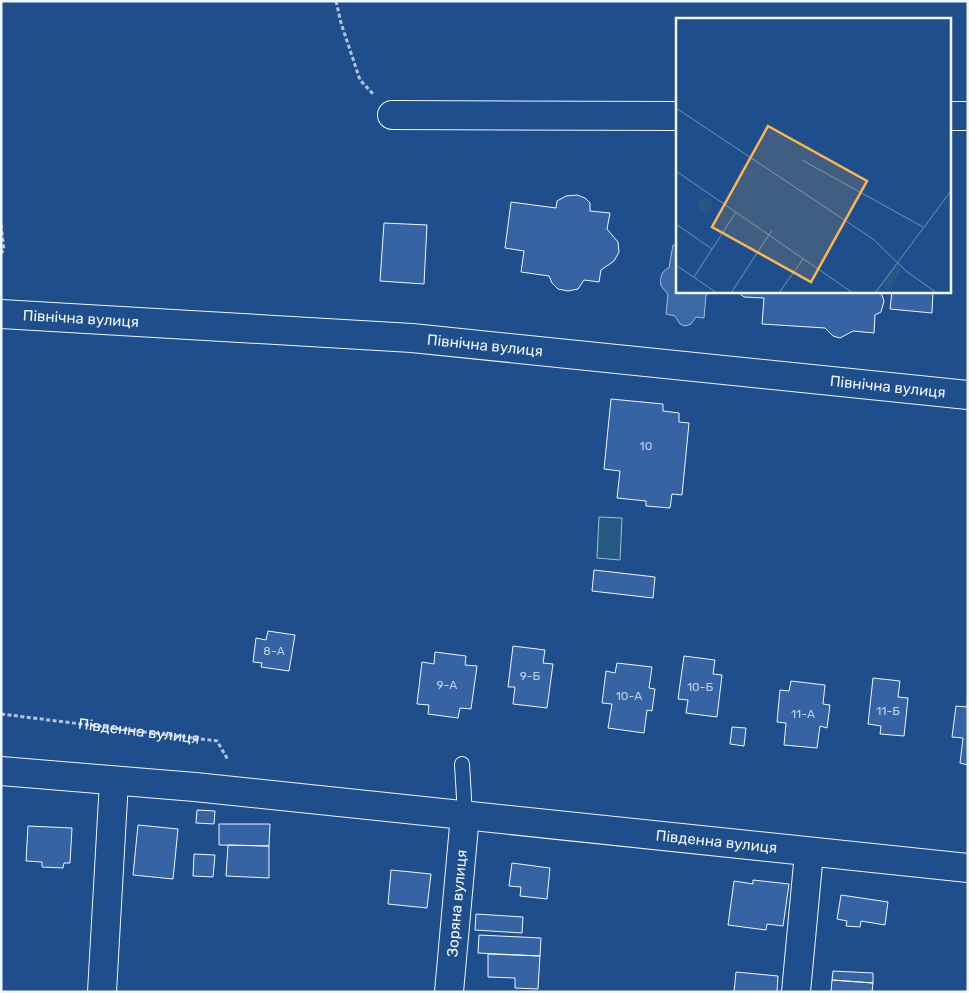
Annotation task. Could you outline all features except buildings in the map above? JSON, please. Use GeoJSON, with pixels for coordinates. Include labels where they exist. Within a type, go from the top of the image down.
{"type":"FeatureCollection","features":[{"type":"Feature","properties":{"kind":"street"},"geometry":{"type":"LineString","coordinates":[[392,115],[676,116]]}},
{"type":"Feature","properties":{"kind":"street"},"geometry":{"type":"LineString","coordinates":[[952,116],[968,116]]}},
{"type":"Feature","properties":{"kind":"street","name":"Північна вулиця"},"geometry":{"type":"LineString","coordinates":[[1,314],[412,338],[968,395]]}},
{"type":"Feature","properties":{"kind":"street","name":"Південна вулиця"},"geometry":{"type":"LineString","coordinates":[[1,771],[248,793],[809,853],[968,868]]}},
{"type":"Feature","properties":{"kind":"street"},"geometry":{"type":"LineString","coordinates":[[102,992],[114,781]]}},
{"type":"Feature","properties":{"kind":"street","name":"Зоряна вулиця"},"geometry":{"type":"LineString","coordinates":[[449,992],[465,815]]}},
{"type":"Feature","properties":{"kind":"street"},"geometry":{"type":"LineString","coordinates":[[796,992],[809,853]]}},
{"type":"Feature","properties":{"kind":"lane"},"geometry":{"type":"LineString","coordinates":[[462,764],[465,815]]}},
{"type":"Feature","properties":{"kind":"path"},"geometry":{"type":"LineString","coordinates":[[336,1],[341,23],[360,80],[392,115]]}},
{"type":"Feature","properties":{"kind":"path"},"geometry":{"type":"LineString","coordinates":[[1,225],[4,250],[1,253]]}},
{"type":"Feature","properties":{"kind":"path","name":"Південна вулиця"},"geometry":{"type":"LineString","coordinates":[[1,714],[217,741],[248,793]]}},
{"type":"Feature","properties":{"kind":"shaded area"},"geometry":{"type":"Polygon","coordinates":[[[673,245],[676,245],[676,292],[711,292],[706,295],[704,318],[696,317],[691,324],[685,326],[680,324],[675,316],[666,314],[668,294],[661,286],[661,280],[664,271],[669,268],[673,245]]]}},
{"type":"Feature","properties":{"kind":"shaded area"},"geometry":{"type":"Polygon","coordinates":[[[599,517],[622,518],[620,560],[597,558],[599,517]]]}}]}
